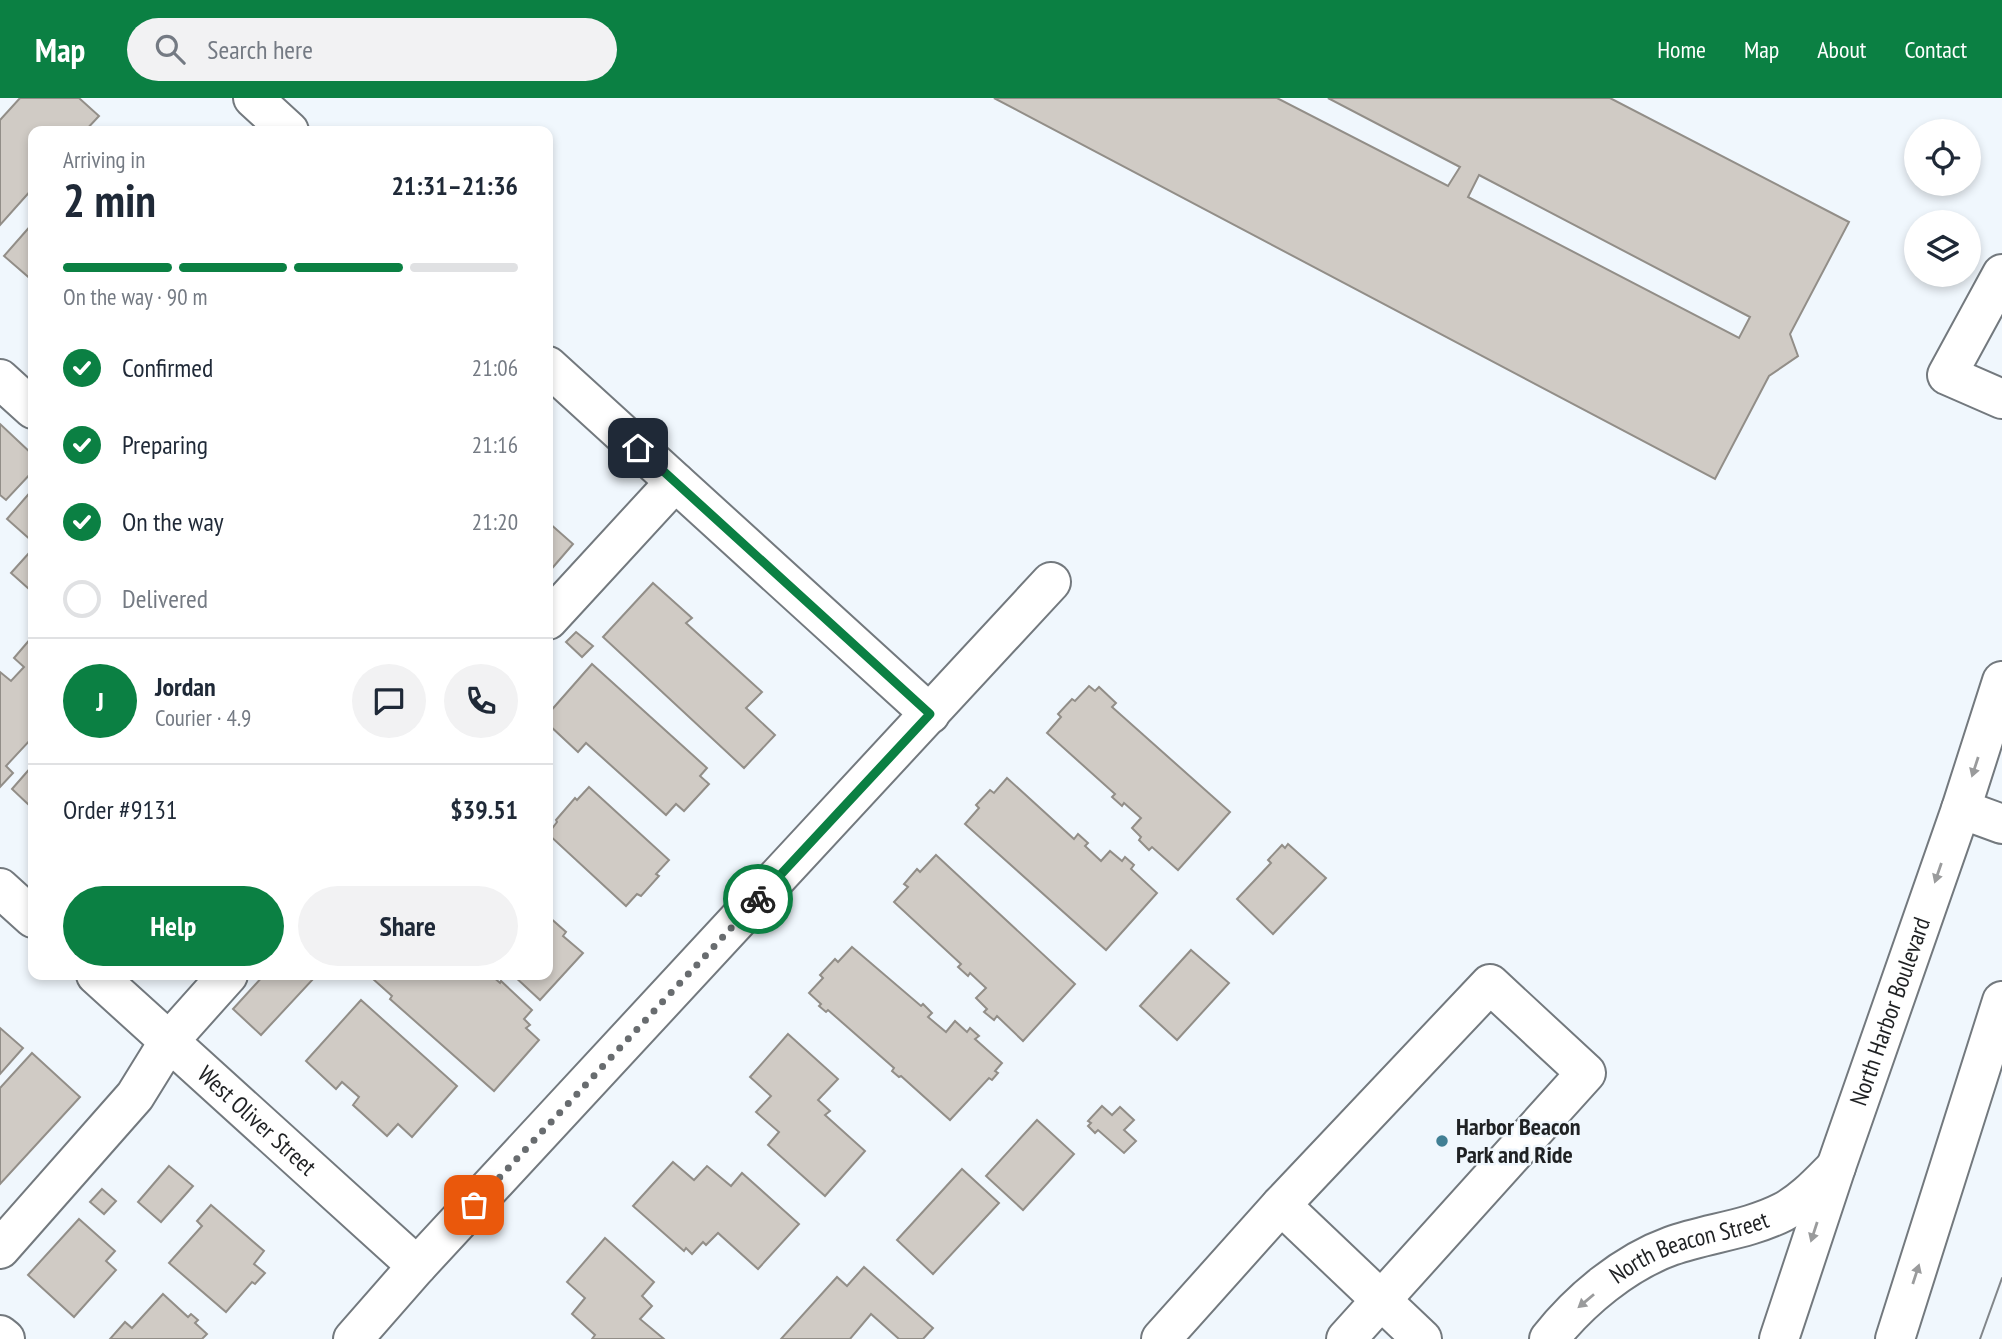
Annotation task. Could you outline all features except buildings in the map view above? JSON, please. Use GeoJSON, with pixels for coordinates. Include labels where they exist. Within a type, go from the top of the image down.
{"type":"FeatureCollection","features":[{"type":"Feature","properties":{"kind":"street"},"geometry":{"type":"LineString","coordinates":[[253,98],[284,126]]}},
{"type":"Feature","properties":{"kind":"street"},"geometry":{"type":"LineString","coordinates":[[2002,274],[1947,375],[2002,399]]}},
{"type":"Feature","properties":{"kind":"street"},"geometry":{"type":"LineString","coordinates":[[553,371],[930,714]]}},
{"type":"Feature","properties":{"kind":"street"},"geometry":{"type":"LineString","coordinates":[[0,379],[28,404]]}},
{"type":"Feature","properties":{"kind":"street"},"geometry":{"type":"LineString","coordinates":[[553,615],[675,482]]}},
{"type":"Feature","properties":{"kind":"street"},"geometry":{"type":"LineString","coordinates":[[354,1339],[417,1266],[1051,582]]}},
{"type":"Feature","properties":{"kind":"street","name":"North Harbor Boulevard"},"geometry":{"type":"LineString","coordinates":[[1780,1339],[1836,1167],[1961,809],[1995,727],[2002,681]]}},
{"type":"Feature","properties":{"kind":"street"},"geometry":{"type":"LineString","coordinates":[[1961,809],[2002,824]]}},
{"type":"Feature","properties":{"kind":"street"},"geometry":{"type":"LineString","coordinates":[[0,888],[28,913]]}},
{"type":"Feature","properties":{"kind":"street","name":"West Oliver Street"},"geometry":{"type":"LineString","coordinates":[[102,980],[417,1266]]}},
{"type":"Feature","properties":{"kind":"street"},"geometry":{"type":"LineString","coordinates":[[0,1249],[135,1096],[169,1041],[224,980]]}},
{"type":"Feature","properties":{"kind":"street"},"geometry":{"type":"LineString","coordinates":[[1161,1339],[1281,1205],[1490,984],[1586,1073],[1346,1339]]}},
{"type":"Feature","properties":{"kind":"street"},"geometry":{"type":"LineString","coordinates":[[1895,1339],[2002,1001]]}},
{"type":"Feature","properties":{"kind":"street","name":"North Beacon Street"},"geometry":{"type":"LineString","coordinates":[[1549,1339],[1575,1310],[1630,1264],[1670,1246],[1758,1223],[1784,1212],[1811,1192],[1836,1167]]}},
{"type":"Feature","properties":{"kind":"street"},"geometry":{"type":"LineString","coordinates":[[1281,1205],[1422,1339]]}},
{"type":"Feature","properties":{"kind":"street"},"geometry":{"type":"LineString","coordinates":[[0,1335],[5,1339]]}},
{"type":"Feature","properties":{"kind":"tram line"},"geometry":{"type":"LineString","coordinates":[[1980,1339],[2002,1278]]}},
{"type":"Feature","properties":{"kind":"way so far"},"geometry":{"type":"LineString","coordinates":[[474,1205],[758,899]]}},
{"type":"Feature","properties":{"kind":"place","name":"Harbor Beacon Park and Ride"},"geometry":{"type":"Point","coordinates":[1442,1141]}},
{"type":"Feature","properties":{"kind":"route"},"geometry":{"type":"LineString","coordinates":[[638,448],[930,714],[758,899]]}}]}
